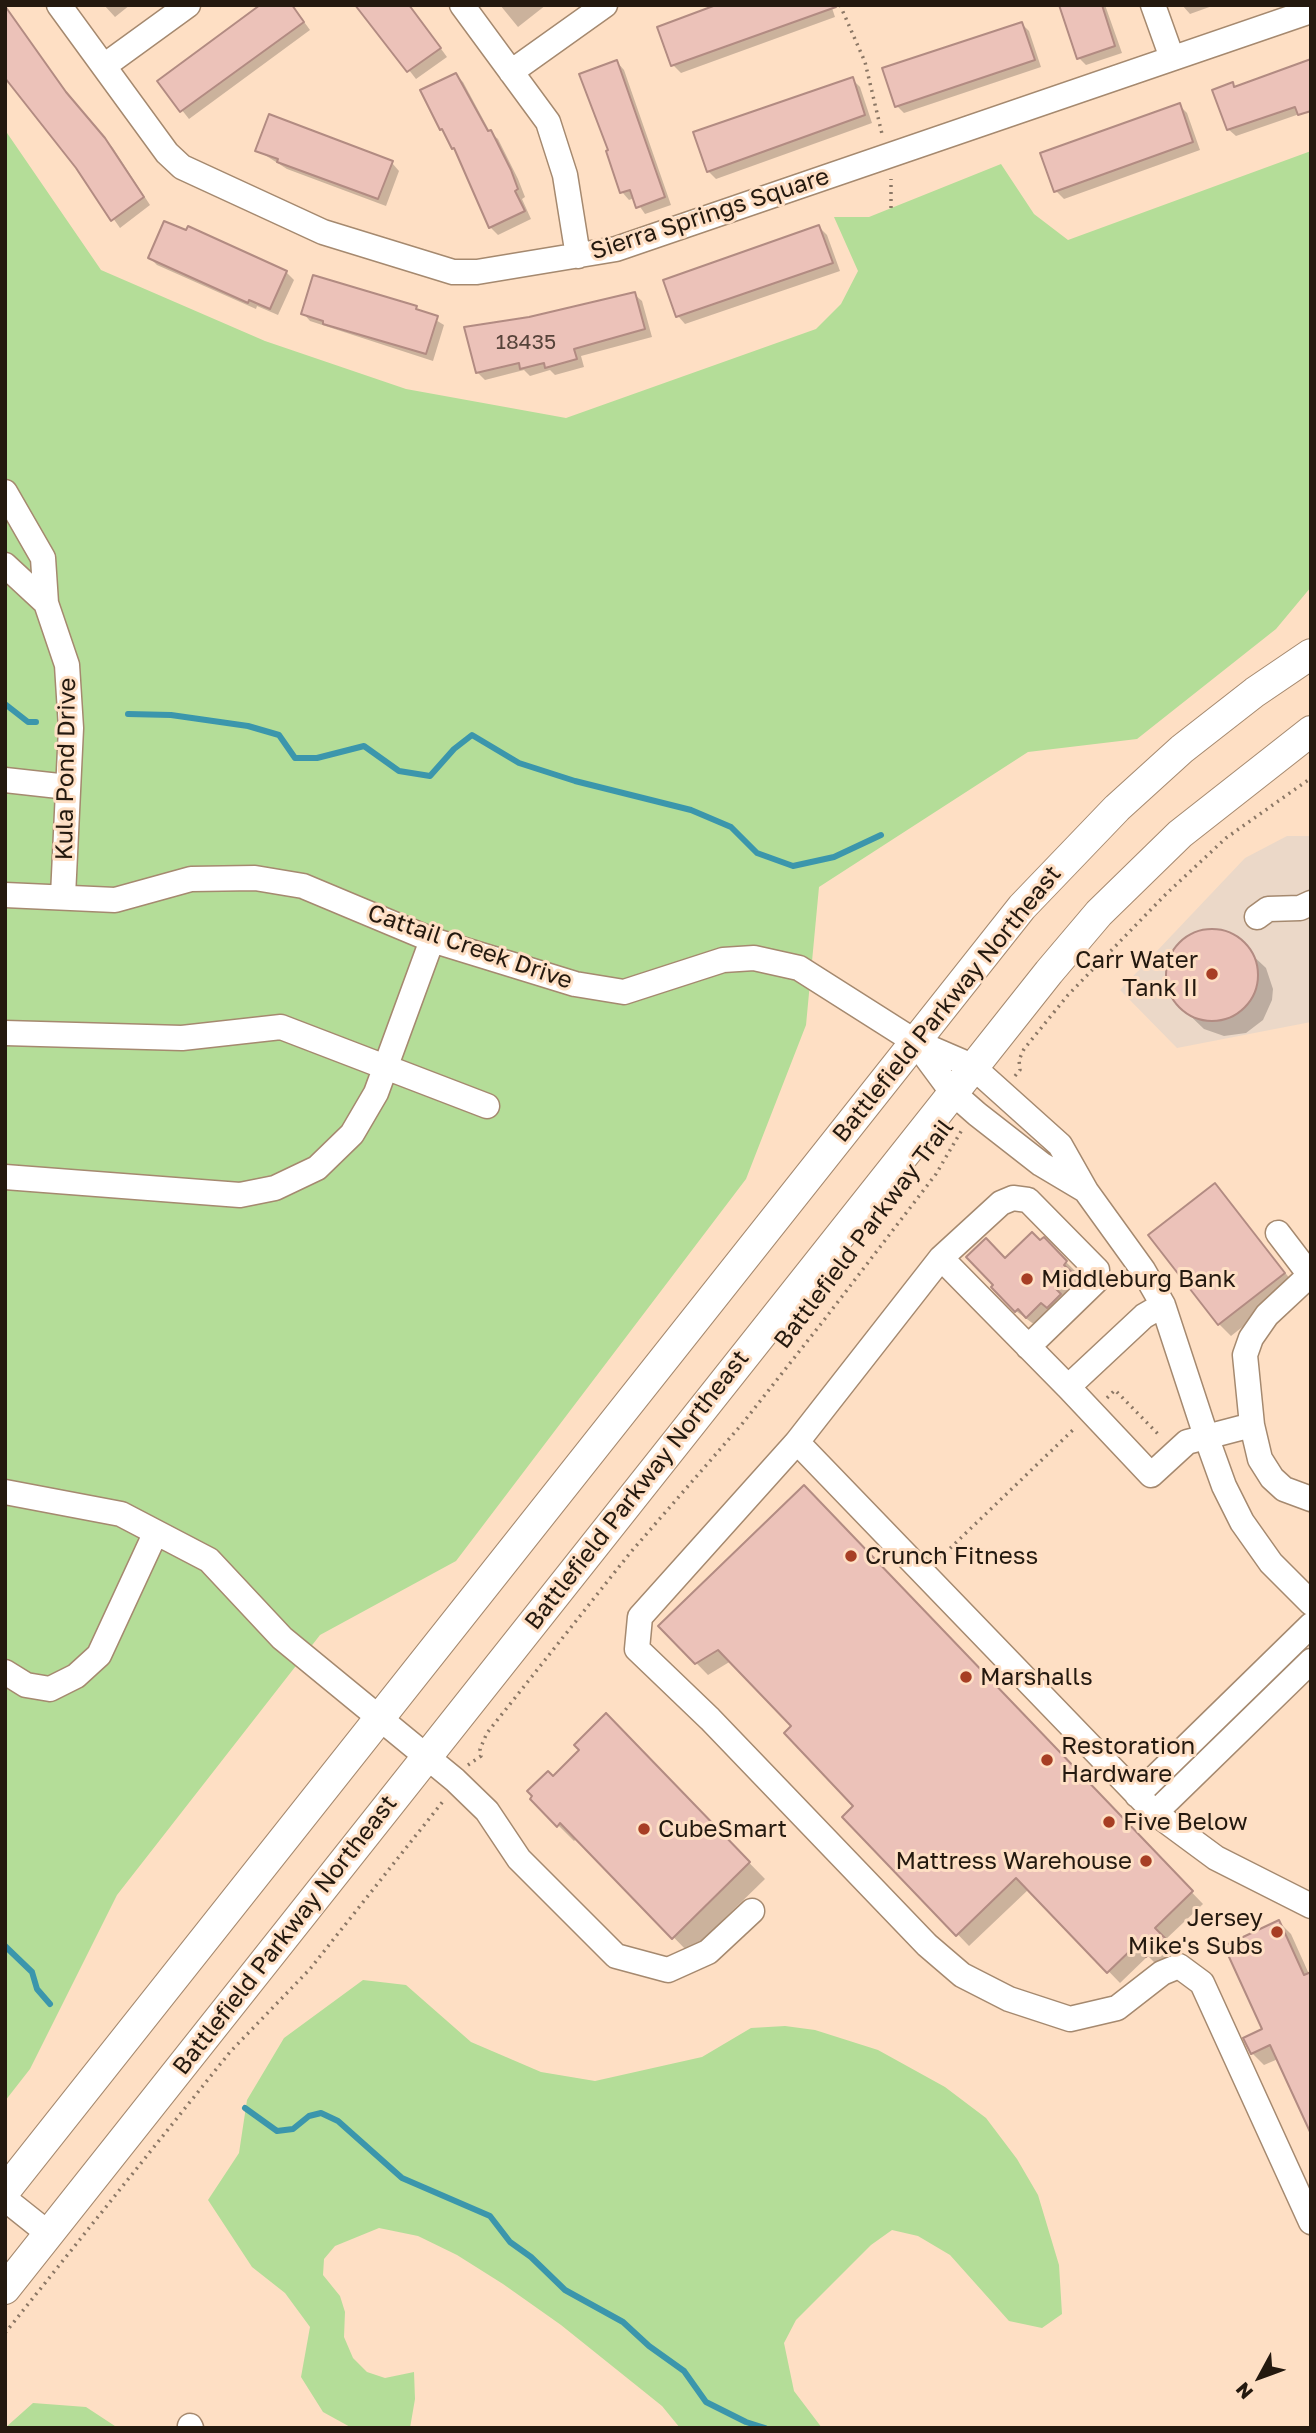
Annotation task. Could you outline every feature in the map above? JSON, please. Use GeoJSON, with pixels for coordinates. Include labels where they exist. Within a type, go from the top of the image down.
{"type":"FeatureCollection","features":[{"type":"Feature","properties":{"kind":"main road","name":"Battlefield Parkway Northeast"},"geometry":{"type":"LineString","coordinates":[[5,2191],[1022,907],[1117,808],[1192,741],[1311,654]]}},
{"type":"Feature","properties":{"kind":"main road","name":"Battlefield Parkway Northeast"},"geometry":{"type":"LineString","coordinates":[[5,2289],[972,1066],[1099,913],[1209,809],[1311,731]]}},
{"type":"Feature","properties":{"kind":"street","name":"Sierra Springs Square"},"geometry":{"type":"LineString","coordinates":[[59,5],[167,153],[182,167],[306,225],[453,272],[477,272],[616,249],[1311,11]]}},
{"type":"Feature","properties":{"kind":"street"},"geometry":{"type":"LineString","coordinates":[[104,66],[188,5]]}},
{"type":"Feature","properties":{"kind":"street"},"geometry":{"type":"LineString","coordinates":[[463,5],[548,122],[565,176],[578,256]]}},
{"type":"Feature","properties":{"kind":"street"},"geometry":{"type":"LineString","coordinates":[[511,72],[605,5]]}},
{"type":"Feature","properties":{"kind":"street"},"geometry":{"type":"LineString","coordinates":[[1153,5],[1172,58]]}},
{"type":"Feature","properties":{"kind":"street","name":"Kula Pond Drive"},"geometry":{"type":"LineString","coordinates":[[5,492],[43,558],[46,603],[67,665],[71,729],[63,896]]}},
{"type":"Feature","properties":{"kind":"street","name":"Kula Pond Drive"},"geometry":{"type":"LineString","coordinates":[[5,565],[46,603]]}},
{"type":"Feature","properties":{"kind":"street"},"geometry":{"type":"LineString","coordinates":[[5,780],[68,787]]}},
{"type":"Feature","properties":{"kind":"street","name":"Cattail Creek Drive"},"geometry":{"type":"LineString","coordinates":[[5,895],[116,900],[191,879],[255,878],[303,886],[432,940],[575,984],[624,992],[723,960],[754,958],[799,968],[914,1041]]}},
{"type":"Feature","properties":{"kind":"street"},"geometry":{"type":"LineString","coordinates":[[1257,917],[1268,909],[1300,908],[1311,903]]}},
{"type":"Feature","properties":{"kind":"street"},"geometry":{"type":"LineString","coordinates":[[5,1177],[240,1195],[275,1188],[317,1168],[352,1134],[376,1093],[432,940]]}},
{"type":"Feature","properties":{"kind":"street"},"geometry":{"type":"LineString","coordinates":[[5,1033],[181,1038],[281,1027],[487,1106]]}},
{"type":"Feature","properties":{"kind":"street"},"geometry":{"type":"LineString","coordinates":[[914,1041],[972,1066],[1060,1145],[1086,1191],[1143,1270],[1163,1304],[1224,1486],[1252,1539],[1311,1603]]}},
{"type":"Feature","properties":{"kind":"street"},"geometry":{"type":"LineString","coordinates":[[914,1041],[952,1092],[977,1114],[1041,1164],[1086,1191]]}},
{"type":"Feature","properties":{"kind":"street"},"geometry":{"type":"LineString","coordinates":[[1028,1347],[1096,1281],[1097,1270],[1028,1200],[1013,1198],[1002,1203],[941,1258],[797,1443],[640,1617],[637,1649],[710,1719],[927,1945],[962,1975],[1009,1998],[1070,2019],[1117,2008],[1162,1973],[1179,1966],[1202,1983],[1311,2222]]}},
{"type":"Feature","properties":{"kind":"street"},"geometry":{"type":"LineString","coordinates":[[1278,1233],[1310,1275],[1267,1315],[1251,1338],[1245,1355],[1252,1425],[1260,1459],[1272,1478],[1284,1489],[1311,1499]]}},
{"type":"Feature","properties":{"kind":"street"},"geometry":{"type":"LineString","coordinates":[[941,1258],[1151,1475],[1187,1442],[1252,1425]]}},
{"type":"Feature","properties":{"kind":"street"},"geometry":{"type":"LineString","coordinates":[[1068,1387],[1144,1316],[1163,1304]]}},
{"type":"Feature","properties":{"kind":"street"},"geometry":{"type":"LineString","coordinates":[[797,1443],[1155,1813],[1216,1858],[1307,1898]]}},
{"type":"Feature","properties":{"kind":"street"},"geometry":{"type":"LineString","coordinates":[[5,1492],[121,1514],[209,1560],[282,1639],[425,1759],[455,1780],[487,1811],[519,1859],[616,1956],[668,1970],[708,1952],[752,1911]]}},
{"type":"Feature","properties":{"kind":"street"},"geometry":{"type":"LineString","coordinates":[[5,1672],[26,1685],[50,1689],[76,1676],[99,1655],[155,1534]]}},
{"type":"Feature","properties":{"kind":"street"},"geometry":{"type":"LineString","coordinates":[[1137,1795],[1311,1625]]}},
{"type":"Feature","properties":{"kind":"street"},"geometry":{"type":"LineString","coordinates":[[1155,1813],[1311,1661]]}},
{"type":"Feature","properties":{"kind":"street"},"geometry":{"type":"LineString","coordinates":[[5,2199],[49,2234]]}},
{"type":"Feature","properties":{"kind":"path"},"geometry":{"type":"LineString","coordinates":[[840,5],[865,62],[885,157],[894,186],[891,208]]}},
{"type":"Feature","properties":{"kind":"path"},"geometry":{"type":"LineString","coordinates":[[1000,1091],[1020,1070],[1019,1060],[1024,1049],[1068,995],[1166,894],[1226,838],[1311,778]]}},
{"type":"Feature","properties":{"kind":"path","name":"Battlefield Parkway Trail"},"geometry":{"type":"LineString","coordinates":[[5,2333],[230,2052],[310,1969],[428,1824],[455,1780],[471,1761],[481,1756],[480,1749],[487,1733],[630,1553],[742,1424],[936,1174],[957,1134],[977,1114]]}},
{"type":"Feature","properties":{"kind":"path"},"geometry":{"type":"LineString","coordinates":[[923,1574],[1115,1390],[1163,1440],[1168,1435]]}},
{"type":"Feature","properties":{"kind":"shaded area"},"geometry":{"type":"Polygon","coordinates":[[[1287,836],[1311,836],[1311,1022],[1177,1048],[1120,990],[1245,858],[1287,836]]]}},
{"type":"Feature","properties":{"kind":"green space"},"geometry":{"type":"Polygon","coordinates":[[[5,130],[101,270],[265,341],[406,389],[566,418],[816,329],[841,304],[858,271],[834,217],[869,217],[1001,164],[1034,214],[1068,240],[1311,151],[1311,587],[1276,629],[1137,739],[1028,752],[819,887],[806,1025],[746,1179],[456,1561],[320,1635],[117,1895],[30,2069],[5,2101],[5,130]]]}},
{"type":"Feature","properties":{"kind":"green space"},"geometry":{"type":"Polygon","coordinates":[[[363,1980],[406,1985],[471,2042],[541,2072],[595,2081],[702,2057],[751,2028],[785,2026],[815,2030],[878,2050],[945,2087],[986,2118],[1017,2159],[1038,2195],[1059,2265],[1062,2314],[1042,2328],[1009,2321],[950,2255],[918,2236],[892,2230],[871,2245],[796,2320],[784,2343],[794,2391],[822,2428],[680,2428],[662,2406],[561,2325],[503,2284],[457,2255],[418,2236],[379,2228],[335,2246],[324,2259],[323,2275],[340,2296],[345,2312],[344,2337],[353,2358],[367,2372],[385,2378],[414,2372],[415,2399],[410,2428],[352,2428],[323,2412],[301,2377],[310,2327],[285,2293],[252,2267],[208,2200],[239,2153],[247,2100],[284,2038],[363,1980]]]}},
{"type":"Feature","properties":{"kind":"green space"},"geometry":{"type":"Polygon","coordinates":[[[33,2403],[86,2407],[118,2428],[5,2428],[33,2403]]]}},
{"type":"Feature","properties":{"kind":"building"},"geometry":{"type":"Polygon","coordinates":[[[260,5],[292,5],[304,22],[180,112],[157,81],[260,5]]]}},
{"type":"Feature","properties":{"kind":"building"},"geometry":{"type":"Polygon","coordinates":[[[355,5],[409,5],[441,48],[407,72],[355,5]]]}},
{"type":"Feature","properties":{"kind":"building"},"geometry":{"type":"Polygon","coordinates":[[[716,5],[836,7],[671,66],[657,27],[716,5]]]}},
{"type":"Feature","properties":{"kind":"building"},"geometry":{"type":"Polygon","coordinates":[[[1059,5],[1102,5],[1115,46],[1077,59],[1059,5]]]}},
{"type":"Feature","properties":{"kind":"building"},"geometry":{"type":"Polygon","coordinates":[[[5,6],[66,92],[105,138],[144,197],[111,221],[76,168],[5,78],[5,6]]]}},
{"type":"Feature","properties":{"kind":"building"},"geometry":{"type":"Polygon","coordinates":[[[1022,22],[1035,60],[895,107],[882,68],[1022,22]]]}},
{"type":"Feature","properties":{"kind":"building"},"geometry":{"type":"Polygon","coordinates":[[[1311,59],[1311,111],[1298,115],[1295,107],[1227,130],[1212,90],[1233,82],[1234,87],[1311,59]]]}},
{"type":"Feature","properties":{"kind":"building"},"geometry":{"type":"Polygon","coordinates":[[[617,60],[665,197],[636,208],[630,190],[620,193],[606,151],[608,150],[579,74],[617,60]]]}},
{"type":"Feature","properties":{"kind":"building"},"geometry":{"type":"Polygon","coordinates":[[[456,73],[488,131],[491,130],[511,170],[518,189],[515,191],[525,211],[489,228],[454,148],[452,149],[442,129],[440,130],[420,90],[456,73]]]}},
{"type":"Feature","properties":{"kind":"building"},"geometry":{"type":"Polygon","coordinates":[[[853,77],[865,115],[707,172],[693,132],[853,77]]]}},
{"type":"Feature","properties":{"kind":"building"},"geometry":{"type":"Polygon","coordinates":[[[1180,103],[1193,142],[1054,192],[1040,153],[1180,103]]]}},
{"type":"Feature","properties":{"kind":"building"},"geometry":{"type":"Polygon","coordinates":[[[269,114],[393,161],[378,199],[277,162],[278,159],[255,151],[269,114]]]}},
{"type":"Feature","properties":{"kind":"building"},"geometry":{"type":"Polygon","coordinates":[[[164,221],[186,230],[188,226],[287,271],[270,309],[249,300],[248,303],[148,258],[164,221]]]}},
{"type":"Feature","properties":{"kind":"building"},"geometry":{"type":"Polygon","coordinates":[[[819,225],[833,263],[676,317],[663,280],[819,225]]]}},
{"type":"Feature","properties":{"kind":"building"},"geometry":{"type":"Polygon","coordinates":[[[313,275],[417,306],[416,309],[438,316],[426,354],[323,324],[323,321],[301,314],[313,275]]]}},
{"type":"Feature","properties":{"kind":"building"},"geometry":{"type":"Polygon","coordinates":[[[635,292],[645,329],[574,349],[577,359],[545,368],[544,363],[520,369],[519,363],[476,373],[464,327],[529,317],[635,292]]]}},
{"type":"Feature","properties":{"kind":"building","name":"Carr Water Tank II"},"geometry":{"type":"Polygon","coordinates":[[[1212,929],[1229,933],[1244,943],[1254,958],[1258,975],[1254,992],[1244,1007],[1229,1017],[1212,1021],[1195,1017],[1180,1007],[1170,992],[1166,975],[1170,958],[1180,943],[1195,933],[1212,929]]]}},
{"type":"Feature","properties":{"kind":"building"},"geometry":{"type":"Polygon","coordinates":[[[1215,1183],[1285,1273],[1218,1325],[1148,1235],[1215,1183]]]}},
{"type":"Feature","properties":{"kind":"building","name":"Middleburg Bank"},"geometry":{"type":"Polygon","coordinates":[[[1032,1232],[1040,1240],[1044,1237],[1067,1261],[1064,1265],[1073,1273],[1056,1289],[1061,1294],[1047,1308],[1041,1303],[1026,1318],[1018,1309],[1015,1312],[966,1257],[986,1238],[1005,1258],[1032,1232]]]}},
{"type":"Feature","properties":{"kind":"building"},"geometry":{"type":"Polygon","coordinates":[[[804,1485],[1193,1891],[1155,1928],[1165,1938],[1146,1957],[1135,1946],[1107,1973],[1016,1878],[956,1936],[842,1817],[853,1806],[784,1733],[791,1726],[718,1650],[695,1664],[658,1626],[804,1485]]]}},
{"type":"Feature","properties":{"kind":"building"},"geometry":{"type":"Polygon","coordinates":[[[606,1713],[750,1862],[672,1939],[560,1823],[557,1827],[530,1799],[532,1796],[527,1791],[548,1771],[553,1776],[579,1750],[574,1745],[606,1713]]]}},
{"type":"Feature","properties":{"kind":"building"},"geometry":{"type":"Polygon","coordinates":[[[1279,1920],[1304,1975],[1311,1972],[1311,2134],[1270,2045],[1251,2054],[1243,2038],[1262,2029],[1224,1946],[1279,1920]]]}},
{"type":"Feature","properties":{"kind":"waterway"},"geometry":{"type":"LineString","coordinates":[[5,704],[28,722],[36,722]]}},
{"type":"Feature","properties":{"kind":"waterway"},"geometry":{"type":"LineString","coordinates":[[128,714],[171,715],[248,726],[279,735],[295,758],[317,758],[364,746],[399,771],[430,776],[454,749],[472,735],[519,763],[575,781],[691,810],[731,827],[757,853],[793,866],[834,857],[881,835]]}},
{"type":"Feature","properties":{"kind":"waterway"},"geometry":{"type":"LineString","coordinates":[[5,1946],[32,1972],[37,1989],[50,2004]]}},
{"type":"Feature","properties":{"kind":"waterway"},"geometry":{"type":"LineString","coordinates":[[245,2108],[277,2131],[293,2129],[309,2116],[321,2113],[338,2121],[402,2178],[490,2216],[510,2242],[531,2257],[565,2290],[623,2322],[649,2346],[684,2371],[706,2402],[746,2422],[765,2428]]}},
{"type":"Feature","properties":{"kind":"place","name":"Carr Water Tank II"},"geometry":{"type":"Point","coordinates":[1212,974]}},
{"type":"Feature","properties":{"kind":"place","name":"Middleburg Bank"},"geometry":{"type":"Point","coordinates":[1027,1279]}},
{"type":"Feature","properties":{"kind":"place","name":"Crunch Fitness"},"geometry":{"type":"Point","coordinates":[851,1556]}},
{"type":"Feature","properties":{"kind":"place","name":"Marshalls"},"geometry":{"type":"Point","coordinates":[966,1677]}},
{"type":"Feature","properties":{"kind":"place","name":"Restoration Hardware"},"geometry":{"type":"Point","coordinates":[1047,1760]}},
{"type":"Feature","properties":{"kind":"place","name":"Five Below"},"geometry":{"type":"Point","coordinates":[1109,1822]}},
{"type":"Feature","properties":{"kind":"place","name":"CubeSmart"},"geometry":{"type":"Point","coordinates":[644,1829]}},
{"type":"Feature","properties":{"kind":"place","name":"Mattress Warehouse"},"geometry":{"type":"Point","coordinates":[1146,1861]}},
{"type":"Feature","properties":{"kind":"place","name":"Jersey Mike's Subs"},"geometry":{"type":"Point","coordinates":[1277,1932]}}]}
